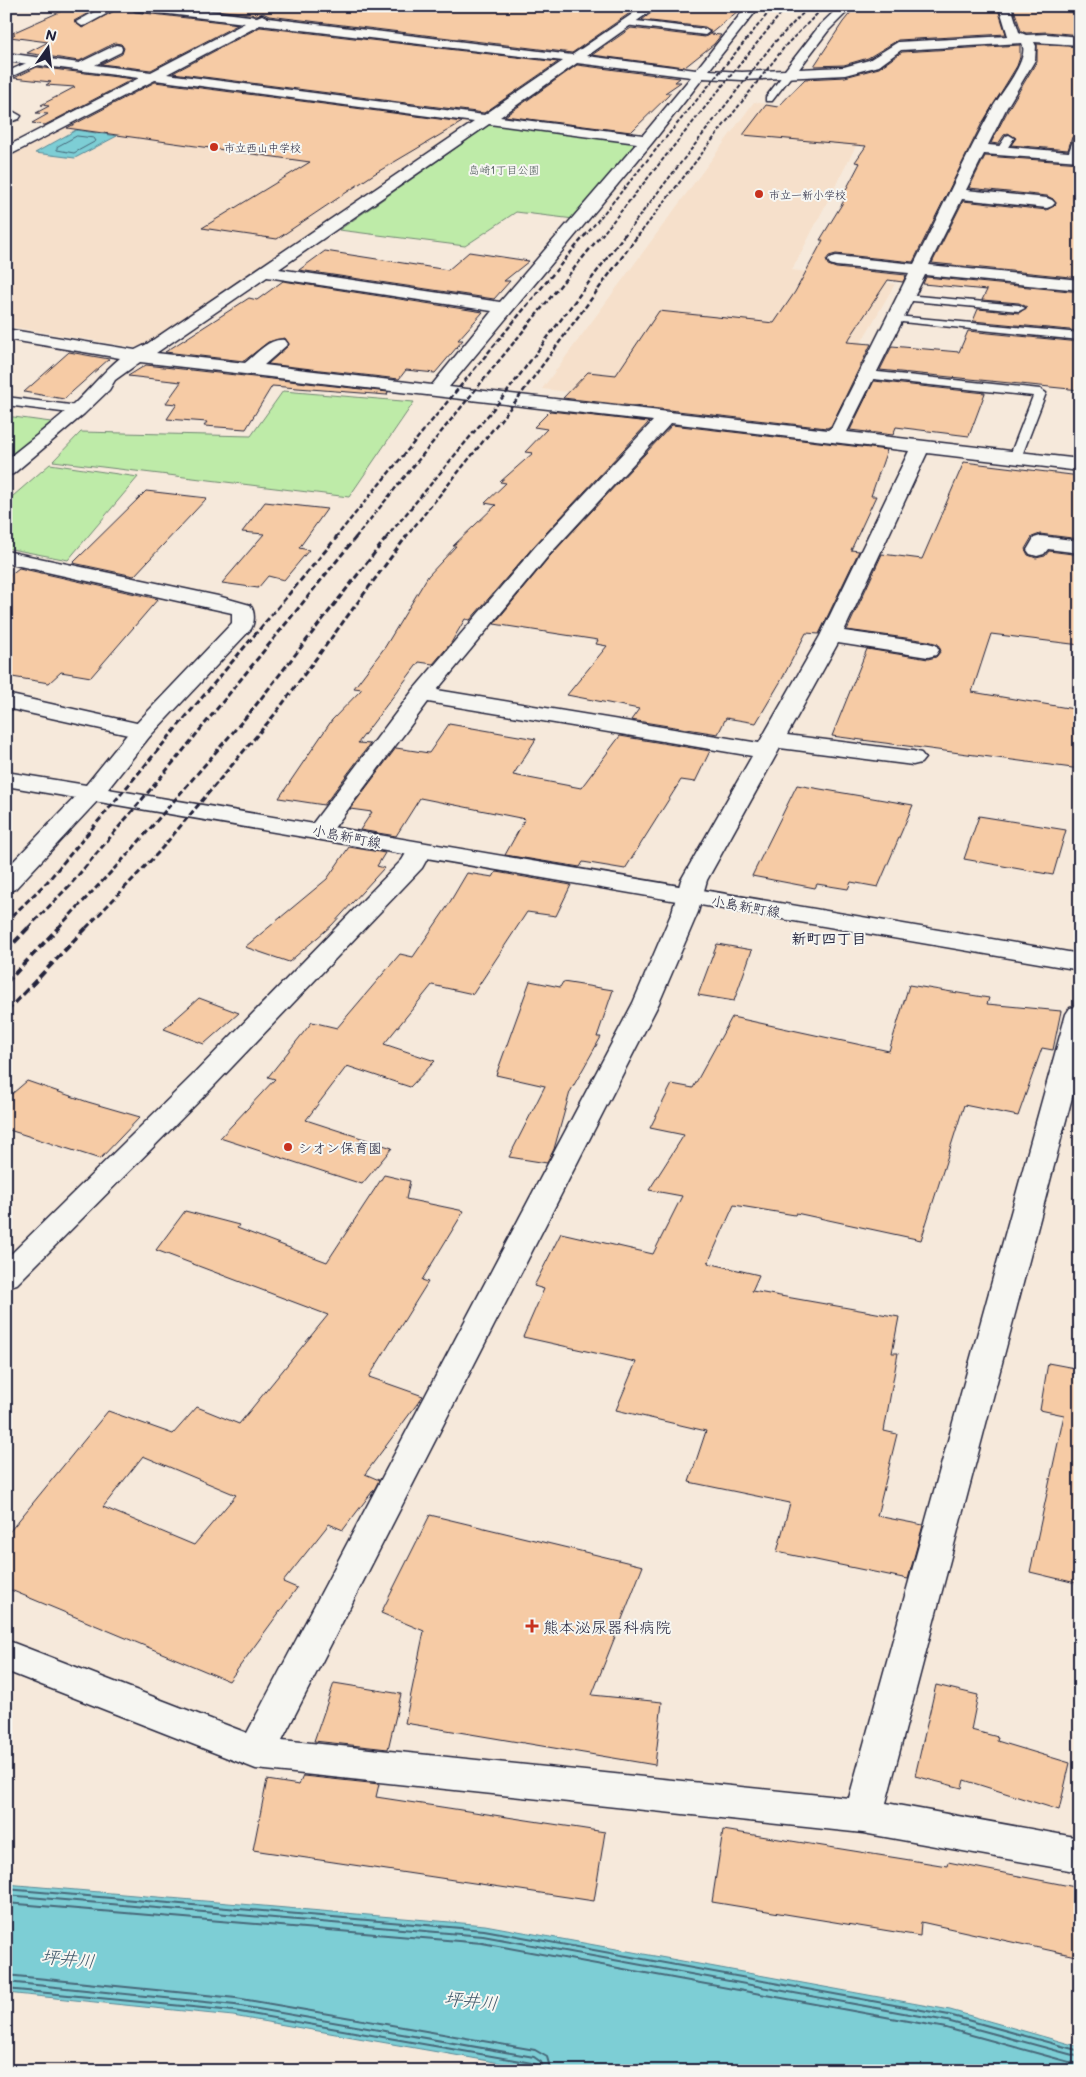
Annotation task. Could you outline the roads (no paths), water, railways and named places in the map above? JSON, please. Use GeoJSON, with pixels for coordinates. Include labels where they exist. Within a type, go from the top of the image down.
{"type":"FeatureCollection","features":[{"type":"Feature","properties":{"kind":"street"},"geometry":{"type":"LineString","coordinates":[[82,22],[115,6]]}},
{"type":"Feature","properties":{"kind":"street"},"geometry":{"type":"LineString","coordinates":[[135,6],[700,74],[742,76],[845,71],[874,63],[902,41],[926,49],[982,55]]}},
{"type":"Feature","properties":{"kind":"street"},"geometry":{"type":"LineString","coordinates":[[6,470],[78,410],[103,386],[108,377],[137,356],[153,348],[265,272],[652,6]]}},
{"type":"Feature","properties":{"kind":"street"},"geometry":{"type":"LineString","coordinates":[[437,390],[647,140],[754,6]]}},
{"type":"Feature","properties":{"kind":"street"},"geometry":{"type":"LineString","coordinates":[[789,73],[824,28],[846,6]]}},
{"type":"Feature","properties":{"kind":"street"},"geometry":{"type":"LineString","coordinates":[[833,436],[840,429],[896,319],[978,149],[1000,107],[1029,60],[1030,46],[1026,40],[1013,34],[1005,6]]}},
{"type":"Feature","properties":{"kind":"street"},"geometry":{"type":"LineString","coordinates":[[6,153],[280,10]]}},
{"type":"Feature","properties":{"kind":"street"},"geometry":{"type":"LineString","coordinates":[[789,73],[805,68],[817,45],[837,28]]}},
{"type":"Feature","properties":{"kind":"street"},"geometry":{"type":"LineString","coordinates":[[920,46],[1047,38],[1080,41]]}},
{"type":"Feature","properties":{"kind":"street"},"geometry":{"type":"LineString","coordinates":[[50,78],[116,49]]}},
{"type":"Feature","properties":{"kind":"street"},"geometry":{"type":"LineString","coordinates":[[6,57],[647,140]]}},
{"type":"Feature","properties":{"kind":"street"},"geometry":{"type":"LineString","coordinates":[[1010,58],[1029,60]]}},
{"type":"Feature","properties":{"kind":"street"},"geometry":{"type":"LineString","coordinates":[[6,137],[31,141]]}},
{"type":"Feature","properties":{"kind":"street"},"geometry":{"type":"LineString","coordinates":[[978,149],[1076,157]]}},
{"type":"Feature","properties":{"kind":"street"},"geometry":{"type":"LineString","coordinates":[[957,194],[1047,203]]}},
{"type":"Feature","properties":{"kind":"street"},"geometry":{"type":"LineString","coordinates":[[836,261],[1080,285]]}},
{"type":"Feature","properties":{"kind":"street"},"geometry":{"type":"LineString","coordinates":[[265,272],[504,308]]}},
{"type":"Feature","properties":{"kind":"street"},"geometry":{"type":"LineString","coordinates":[[6,334],[137,356],[1080,465]]}},
{"type":"Feature","properties":{"kind":"street"},"geometry":{"type":"LineString","coordinates":[[250,368],[279,344]]}},
{"type":"Feature","properties":{"kind":"street"},"geometry":{"type":"LineString","coordinates":[[319,831],[422,694],[542,551],[668,416]]}},
{"type":"Feature","properties":{"kind":"street"},"geometry":{"type":"LineString","coordinates":[[256,1753],[646,1003],[688,907],[694,880],[831,636],[920,447]]}},
{"type":"Feature","properties":{"kind":"street"},"geometry":{"type":"LineString","coordinates":[[1037,550],[1041,542],[1080,547]]}},
{"type":"Feature","properties":{"kind":"street"},"geometry":{"type":"LineString","coordinates":[[6,557],[218,602],[243,610],[243,624],[142,731],[92,793],[6,884]]}},
{"type":"Feature","properties":{"kind":"street"},"geometry":{"type":"LineString","coordinates":[[831,636],[928,650]]}},
{"type":"Feature","properties":{"kind":"street"},"geometry":{"type":"LineString","coordinates":[[422,694],[769,746],[913,758]]}},
{"type":"Feature","properties":{"kind":"street"},"geometry":{"type":"LineString","coordinates":[[6,701],[142,731]]}},
{"type":"Feature","properties":{"kind":"street","name":"小島新町線"},"geometry":{"type":"LineString","coordinates":[[6,779],[1080,962]]}},
{"type":"Feature","properties":{"kind":"street"},"geometry":{"type":"LineString","coordinates":[[6,1277],[202,1082],[298,983],[413,863],[420,850]]}},
{"type":"Feature","properties":{"kind":"street"},"geometry":{"type":"LineString","coordinates":[[863,1816],[1080,1014]]}},
{"type":"Feature","properties":{"kind":"street"},"geometry":{"type":"LineString","coordinates":[[10,1665],[256,1753],[476,1778],[863,1816],[1080,1855]]}},
{"type":"Feature","properties":{"kind":"lane"},"geometry":{"type":"LineString","coordinates":[[664,27],[672,21]]}},
{"type":"Feature","properties":{"kind":"lane"},"geometry":{"type":"LineString","coordinates":[[628,23],[705,32]]}},
{"type":"Feature","properties":{"kind":"lane"},"geometry":{"type":"LineString","coordinates":[[6,76],[38,61]]}},
{"type":"Feature","properties":{"kind":"lane"},"geometry":{"type":"LineString","coordinates":[[769,99],[789,73]]}},
{"type":"Feature","properties":{"kind":"lane"},"geometry":{"type":"LineString","coordinates":[[1001,151],[1009,138]]}},
{"type":"Feature","properties":{"kind":"lane"},"geometry":{"type":"LineString","coordinates":[[1076,157],[1079,138]]}},
{"type":"Feature","properties":{"kind":"lane"},"geometry":{"type":"LineString","coordinates":[[906,298],[1019,308]]}},
{"type":"Feature","properties":{"kind":"lane"},"geometry":{"type":"LineString","coordinates":[[896,319],[1080,337]]}},
{"type":"Feature","properties":{"kind":"lane"},"geometry":{"type":"LineString","coordinates":[[868,374],[1040,393],[1014,458]]}},
{"type":"Feature","properties":{"kind":"lane"},"geometry":{"type":"LineString","coordinates":[[6,401],[78,410]]}},
{"type":"Feature","properties":{"kind":"water"},"geometry":{"type":"Polygon","coordinates":[[[76,130],[117,136],[75,158],[35,153],[76,130]]]}},
{"type":"Feature","properties":{"kind":"water","name":"坪井川"},"geometry":{"type":"Polygon","coordinates":[[[6,1884],[485,1925],[950,2010],[1080,2047],[1080,2071],[546,2071],[233,2016],[6,1993],[6,1884]]]}},
{"type":"Feature","properties":{"kind":"railway"},"geometry":{"type":"LineString","coordinates":[[585,236],[774,6]]}},
{"type":"Feature","properties":{"kind":"railway"},"geometry":{"type":"LineString","coordinates":[[601,236],[787,6]]}},
{"type":"Feature","properties":{"kind":"railway"},"geometry":{"type":"LineString","coordinates":[[624,236],[773,44],[810,6]]}},
{"type":"Feature","properties":{"kind":"railway"},"geometry":{"type":"LineString","coordinates":[[638,236],[786,45],[825,6]]}},
{"type":"Feature","properties":{"kind":"railway"},"geometry":{"type":"LineString","coordinates":[[335,538],[586,234]]}},
{"type":"Feature","properties":{"kind":"railway"},"geometry":{"type":"LineString","coordinates":[[355,538],[602,234]]}},
{"type":"Feature","properties":{"kind":"railway"},"geometry":{"type":"LineString","coordinates":[[386,538],[504,396],[625,234]]}},
{"type":"Feature","properties":{"kind":"railway"},"geometry":{"type":"LineString","coordinates":[[405,538],[519,397],[639,234]]}},
{"type":"Feature","properties":{"kind":"railway"},"geometry":{"type":"LineString","coordinates":[[6,922],[47,882],[337,537]]}},
{"type":"Feature","properties":{"kind":"railway"},"geometry":{"type":"LineString","coordinates":[[28,928],[70,885],[182,752],[356,537]]}},
{"type":"Feature","properties":{"kind":"railway"},"geometry":{"type":"LineString","coordinates":[[58,928],[129,853],[252,710],[387,537]]}},
{"type":"Feature","properties":{"kind":"railway"},"geometry":{"type":"LineString","coordinates":[[86,928],[157,854],[275,714],[406,537]]}},
{"type":"Feature","properties":{"kind":"railway"},"geometry":{"type":"LineString","coordinates":[[6,951],[29,927]]}},
{"type":"Feature","properties":{"kind":"railway"},"geometry":{"type":"LineString","coordinates":[[6,983],[59,927]]}},
{"type":"Feature","properties":{"kind":"railway"},"geometry":{"type":"LineString","coordinates":[[6,1012],[87,927]]}},
{"type":"Feature","properties":{"kind":"place","name":"市立西山中学校"},"geometry":{"type":"Point","coordinates":[214,147]}},
{"type":"Feature","properties":{"kind":"place","name":"市立一新小学校"},"geometry":{"type":"Point","coordinates":[759,194]}},
{"type":"Feature","properties":{"kind":"place","name":"シオン保育園"},"geometry":{"type":"Point","coordinates":[288,1147]}},
{"type":"Feature","properties":{"kind":"place","name":"熊本泌尿器科病院"},"geometry":{"type":"Point","coordinates":[532,1626]}},
{"type":"Feature","properties":{"kind":"district","name":"新町四丁目"},"geometry":{"type":"Point","coordinates":[829,938]}},
{"type":"Feature","properties":{"kind":"park label","name":"島崎1丁目公園"},"geometry":{"type":"Point","coordinates":[504,169]}}]}
